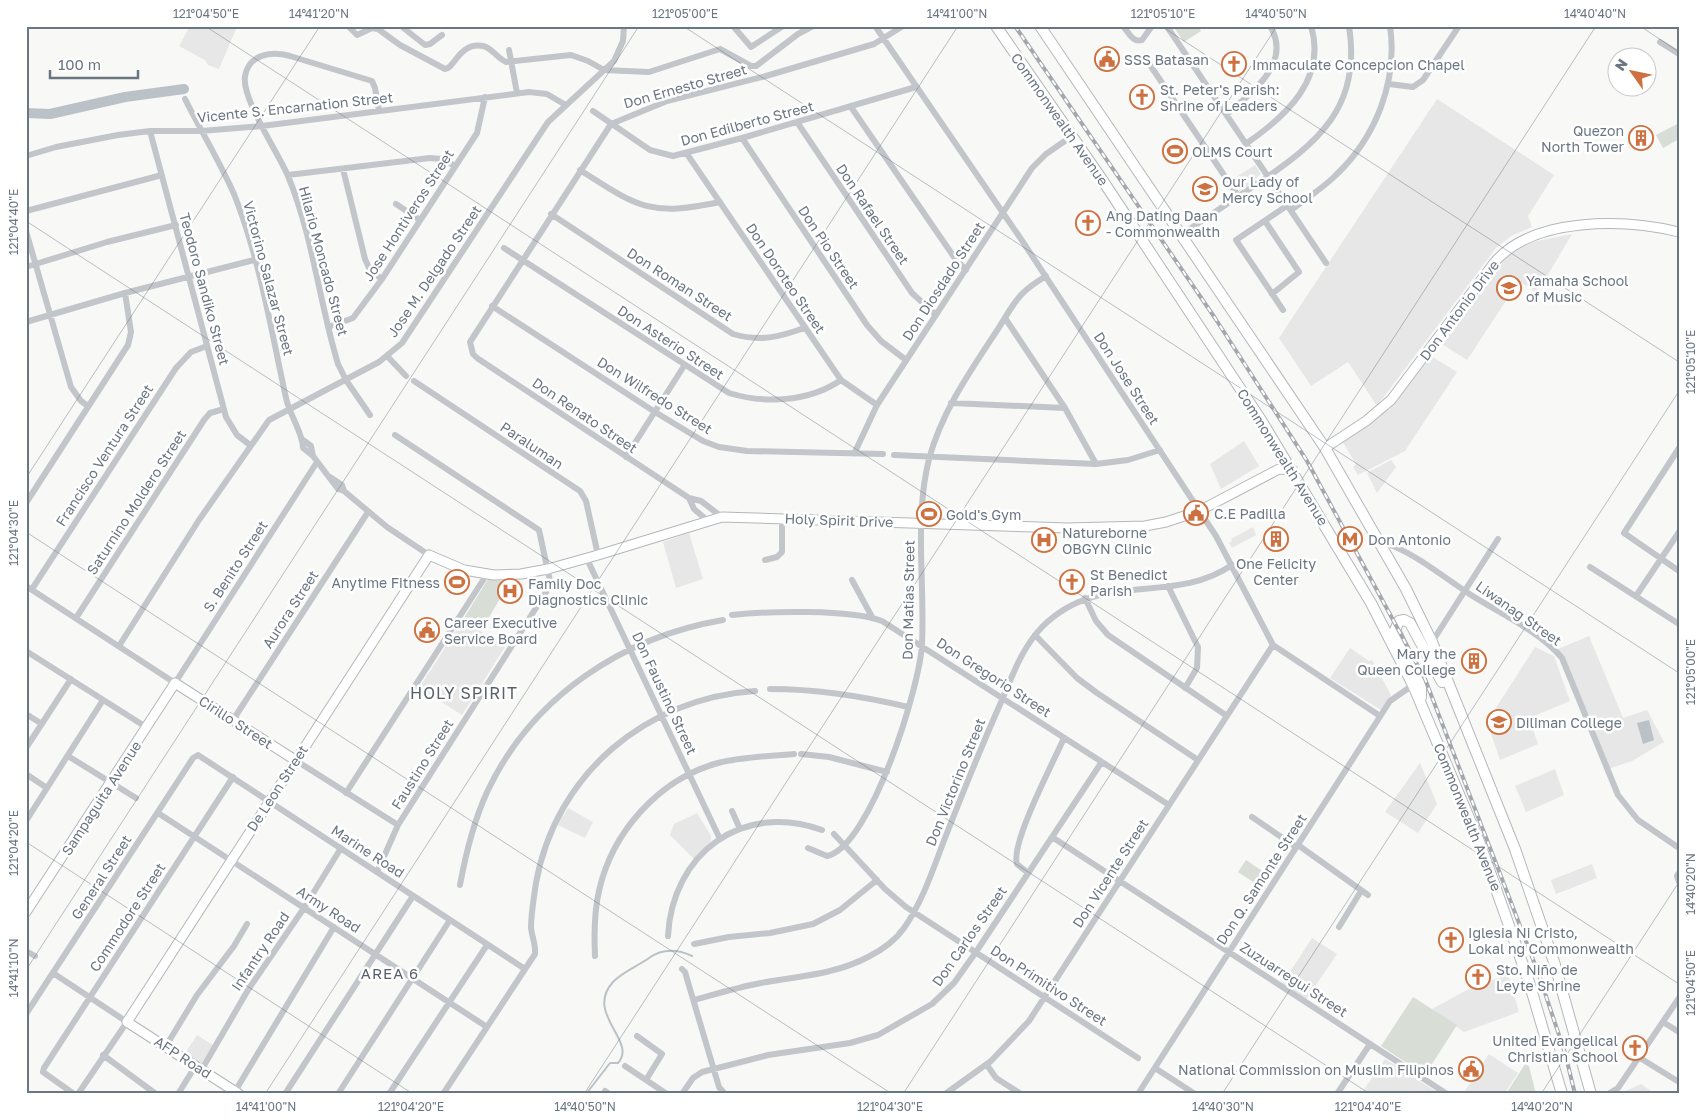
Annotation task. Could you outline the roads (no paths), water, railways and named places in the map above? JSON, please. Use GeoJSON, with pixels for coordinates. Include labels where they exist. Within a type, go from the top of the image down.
{"type":"FeatureCollection","features":[{"type":"Feature","properties":{"kind":"main road","name":"Commonwealth Avenue"},"geometry":{"type":"LineString","coordinates":[[996,26],[1072,136],[1293,470],[1371,603],[1413,685],[1462,797],[1504,906],[1535,999],[1562,1094]]}},
{"type":"Feature","properties":{"kind":"main road"},"geometry":{"type":"LineString","coordinates":[[1003,26],[1004,38]]}},
{"type":"Feature","properties":{"kind":"main road"},"geometry":{"type":"LineString","coordinates":[[1040,26],[1325,448],[1380,541],[1432,642],[1498,805],[1534,901],[1563,992],[1591,1094]]}},
{"type":"Feature","properties":{"kind":"main road","name":"Don Antonio Drive"},"geometry":{"type":"LineString","coordinates":[[1325,448],[1366,421],[1391,400],[1494,263],[1512,246],[1532,236],[1571,227],[1639,224],[1679,232]]}},
{"type":"Feature","properties":{"kind":"main road"},"geometry":{"type":"LineString","coordinates":[[1279,470],[1284,457]]}},
{"type":"Feature","properties":{"kind":"main road","name":"Holy Spirit Drive"},"geometry":{"type":"LineString","coordinates":[[429,556],[464,570],[487,574],[513,574],[548,569],[587,559],[722,518],[782,518],[1120,528],[1166,522],[1199,511],[1279,470],[1293,470]]}},
{"type":"Feature","properties":{"kind":"main road","name":"De Leon Street"},"geometry":{"type":"LineString","coordinates":[[127,1022],[295,760],[429,556]]}},
{"type":"Feature","properties":{"kind":"main road"},"geometry":{"type":"LineString","coordinates":[[1422,706],[1421,684],[1395,630],[1396,625],[1401,620],[1410,623],[1460,713]]}},
{"type":"Feature","properties":{"kind":"main road","name":"Cirillo Street"},"geometry":{"type":"LineString","coordinates":[[175,683],[295,760]]}},
{"type":"Feature","properties":{"kind":"main road","name":"Sampaguita Avenue"},"geometry":{"type":"LineString","coordinates":[[26,912],[109,781],[175,683]]}},
{"type":"Feature","properties":{"kind":"main road","name":"AFP Road"},"geometry":{"type":"LineString","coordinates":[[127,1022],[199,1067],[236,1093]]}},
{"type":"Feature","properties":{"kind":"street"},"geometry":{"type":"LineString","coordinates":[[348,26],[357,35],[372,28],[378,29],[400,45],[445,69],[450,67],[462,51],[478,46],[488,48],[502,60],[512,61],[571,55],[588,61],[604,70],[653,71],[720,49],[756,66],[798,34],[813,26]]}},
{"type":"Feature","properties":{"kind":"street"},"geometry":{"type":"LineString","coordinates":[[400,26],[425,45],[430,44],[442,35]]}},
{"type":"Feature","properties":{"kind":"street","name":"Jose M. Delgado Street"},"geometry":{"type":"LineString","coordinates":[[119,646],[250,445],[269,420],[288,408],[388,357],[402,344],[540,133],[564,104],[614,60],[621,47],[624,26]]}},
{"type":"Feature","properties":{"kind":"street"},"geometry":{"type":"LineString","coordinates":[[733,26],[749,47],[783,26]]}},
{"type":"Feature","properties":{"kind":"street","name":"Don Jose Street"},"geometry":{"type":"LineString","coordinates":[[875,26],[1046,276],[1216,536],[1273,645],[1380,716]]}},
{"type":"Feature","properties":{"kind":"street","name":"Don Ernesto Street"},"geometry":{"type":"LineString","coordinates":[[470,348],[473,335],[611,124],[667,101],[766,76],[884,40],[903,26]]}},
{"type":"Feature","properties":{"kind":"street"},"geometry":{"type":"LineString","coordinates":[[1123,26],[1134,40],[1142,40],[1152,26]]}},
{"type":"Feature","properties":{"kind":"street"},"geometry":{"type":"LineString","coordinates":[[1227,114],[1262,83],[1272,67],[1275,43],[1270,26]]}},
{"type":"Feature","properties":{"kind":"street"},"geometry":{"type":"LineString","coordinates":[[1247,143],[1278,121],[1302,93],[1315,58],[1311,26]]}},
{"type":"Feature","properties":{"kind":"street"},"geometry":{"type":"LineString","coordinates":[[1181,235],[1309,147],[1335,118],[1351,72],[1352,40],[1350,26]]}},
{"type":"Feature","properties":{"kind":"street"},"geometry":{"type":"LineString","coordinates":[[1283,310],[1236,240],[1323,187],[1351,159],[1374,123],[1390,84],[1390,26]]}},
{"type":"Feature","properties":{"kind":"street"},"geometry":{"type":"LineString","coordinates":[[1390,84],[1413,87],[1422,80],[1459,26]]}},
{"type":"Feature","properties":{"kind":"street"},"geometry":{"type":"LineString","coordinates":[[1168,28],[1326,263]]}},
{"type":"Feature","properties":{"kind":"street"},"geometry":{"type":"LineString","coordinates":[[1660,42],[1679,54]]}},
{"type":"Feature","properties":{"kind":"street"},"geometry":{"type":"LineString","coordinates":[[509,50],[517,93]]}},
{"type":"Feature","properties":{"kind":"street","name":"Hilario Moncado Street"},"geometry":{"type":"LineString","coordinates":[[370,416],[346,380],[338,364],[298,204],[288,176],[247,96],[245,76],[252,61],[269,53],[290,56],[368,80],[376,88],[379,111]]}},
{"type":"Feature","properties":{"kind":"street"},"geometry":{"type":"LineString","coordinates":[[1144,56],[1238,196]]}},
{"type":"Feature","properties":{"kind":"street","name":"Don Edilberto Street"},"geometry":{"type":"LineString","coordinates":[[593,111],[640,144],[660,154],[673,156],[687,154],[916,87]]}},
{"type":"Feature","properties":{"kind":"street","name":"Vicente S. Encarnation Street"},"geometry":{"type":"LineString","coordinates":[[26,156],[56,147],[150,131],[201,131],[262,126],[517,93],[542,92],[564,104]]}},
{"type":"Feature","properties":{"kind":"street","name":"Jose Hontiveros Street"},"geometry":{"type":"LineString","coordinates":[[328,327],[352,318],[382,279],[480,126],[485,97]]}},
{"type":"Feature","properties":{"kind":"street","name":"Victorino Salazar Street"},"geometry":{"type":"LineString","coordinates":[[185,99],[233,194],[254,260],[288,408],[303,440],[304,450],[315,459],[330,477],[339,482],[344,491],[368,512],[429,556]]}},
{"type":"Feature","properties":{"kind":"street"},"geometry":{"type":"LineString","coordinates":[[851,107],[954,257],[966,270]]}},
{"type":"Feature","properties":{"kind":"street","name":"Don Rafael Street"},"geometry":{"type":"LineString","coordinates":[[797,122],[912,293],[936,314]]}},
{"type":"Feature","properties":{"kind":"street","name":"Teodoro Sandiko Street"},"geometry":{"type":"LineString","coordinates":[[150,131],[224,409],[232,428],[250,445]]}},
{"type":"Feature","properties":{"kind":"street","name":"Don Diosdado Street"},"geometry":{"type":"LineString","coordinates":[[854,454],[861,434],[878,405],[1002,212],[1037,164],[1072,136]]}},
{"type":"Feature","properties":{"kind":"street","name":"Don Pio Street"},"geometry":{"type":"LineString","coordinates":[[742,138],[867,325],[881,341],[906,360]]}},
{"type":"Feature","properties":{"kind":"street","name":"Don Doroteo Street"},"geometry":{"type":"LineString","coordinates":[[687,154],[841,380],[878,405]]}},
{"type":"Feature","properties":{"kind":"street"},"geometry":{"type":"LineString","coordinates":[[288,176],[430,158],[442,159],[455,166]]}},
{"type":"Feature","properties":{"kind":"street"},"geometry":{"type":"LineString","coordinates":[[343,169],[365,259],[370,270],[382,279]]}},
{"type":"Feature","properties":{"kind":"street"},"geometry":{"type":"LineString","coordinates":[[580,170],[628,200],[647,207],[665,210],[720,202]]}},
{"type":"Feature","properties":{"kind":"street"},"geometry":{"type":"LineString","coordinates":[[26,211],[162,175]]}},
{"type":"Feature","properties":{"kind":"street"},"geometry":{"type":"LineString","coordinates":[[396,204],[420,220]]}},
{"type":"Feature","properties":{"kind":"street","name":"Don Roman Street"},"geometry":{"type":"LineString","coordinates":[[551,214],[733,334],[747,338],[770,339],[804,328]]}},
{"type":"Feature","properties":{"kind":"street"},"geometry":{"type":"LineString","coordinates":[[1265,221],[1299,274],[1272,294]]}},
{"type":"Feature","properties":{"kind":"street"},"geometry":{"type":"LineString","coordinates":[[26,267],[107,242],[176,225]]}},
{"type":"Feature","properties":{"kind":"street"},"geometry":{"type":"LineString","coordinates":[[26,231],[71,387],[81,401],[88,406]]}},
{"type":"Feature","properties":{"kind":"street","name":"Don Asterio Street"},"geometry":{"type":"LineString","coordinates":[[504,248],[684,366],[729,393],[753,397],[795,398],[812,395],[841,380]]}},
{"type":"Feature","properties":{"kind":"street"},"geometry":{"type":"LineString","coordinates":[[26,322],[125,293],[254,260]]}},
{"type":"Feature","properties":{"kind":"street","name":"Don Matias Street"},"geometry":{"type":"LineString","coordinates":[[808,848],[827,856],[833,854],[844,844],[870,808],[887,772],[908,706],[922,646],[922,523],[924,490],[930,458],[951,403],[1023,292],[1046,276]]}},
{"type":"Feature","properties":{"kind":"street"},"geometry":{"type":"LineString","coordinates":[[26,503],[130,339],[130,324],[125,293]]}},
{"type":"Feature","properties":{"kind":"street","name":"Don Wilfredo Street"},"geometry":{"type":"LineString","coordinates":[[492,306],[703,441],[719,447],[747,451],[883,454]]}},
{"type":"Feature","properties":{"kind":"street"},"geometry":{"type":"LineString","coordinates":[[1006,318],[1065,408],[1096,464]]}},
{"type":"Feature","properties":{"kind":"street","name":"Francisco Ventura Street"},"geometry":{"type":"LineString","coordinates":[[29,587],[176,368],[190,352],[207,346]]}},
{"type":"Feature","properties":{"kind":"street","name":"Don Renato Street"},"geometry":{"type":"LineString","coordinates":[[470,348],[478,358],[689,498],[700,501],[722,518]]}},
{"type":"Feature","properties":{"kind":"street"},"geometry":{"type":"LineString","coordinates":[[388,357],[406,376]]}},
{"type":"Feature","properties":{"kind":"street"},"geometry":{"type":"LineString","coordinates":[[626,457],[684,366]]}},
{"type":"Feature","properties":{"kind":"street","name":"Paraluman"},"geometry":{"type":"LineString","coordinates":[[414,381],[580,492],[586,501],[598,556]]}},
{"type":"Feature","properties":{"kind":"street"},"geometry":{"type":"LineString","coordinates":[[951,403],[1065,408]]}},
{"type":"Feature","properties":{"kind":"street","name":"Saturnino Moldero Street"},"geometry":{"type":"LineString","coordinates":[[76,618],[204,420],[210,413],[224,409]]}},
{"type":"Feature","properties":{"kind":"street","name":"Faustino Street"},"geometry":{"type":"LineString","coordinates":[[377,872],[398,825],[548,589],[550,581],[540,533],[536,527],[395,435]]}},
{"type":"Feature","properties":{"kind":"street"},"geometry":{"type":"LineString","coordinates":[[1679,448],[1624,533],[1679,571]]}},
{"type":"Feature","properties":{"kind":"street"},"geometry":{"type":"LineString","coordinates":[[894,455],[1096,464],[1128,460],[1160,450]]}},
{"type":"Feature","properties":{"kind":"street","name":"S. Benito Street"},"geometry":{"type":"LineString","coordinates":[[175,683],[315,459]]}},
{"type":"Feature","properties":{"kind":"street","name":"Don Renato Street"},"geometry":{"type":"LineString","coordinates":[[689,498],[694,509],[708,521]]}},
{"type":"Feature","properties":{"kind":"street","name":"Aurora Street"},"geometry":{"type":"LineString","coordinates":[[233,720],[368,512]]}},
{"type":"Feature","properties":{"kind":"street"},"geometry":{"type":"LineString","coordinates":[[765,560],[777,557],[782,552],[782,518]]}},
{"type":"Feature","properties":{"kind":"street"},"geometry":{"type":"LineString","coordinates":[[1636,596],[1679,532]]}},
{"type":"Feature","properties":{"kind":"street"},"geometry":{"type":"LineString","coordinates":[[1432,642],[1498,539]]}},
{"type":"Feature","properties":{"kind":"street","name":"Liwanag Street"},"geometry":{"type":"LineString","coordinates":[[1380,541],[1412,554],[1534,634],[1562,658],[1608,775],[1627,808],[1645,824],[1679,848]]}},
{"type":"Feature","properties":{"kind":"street","name":"Don Faustino Street"},"geometry":{"type":"LineString","coordinates":[[587,559],[720,839]]}},
{"type":"Feature","properties":{"kind":"street","name":"Don Victorino Street"},"geometry":{"type":"LineString","coordinates":[[694,1000],[760,983],[831,972],[852,965],[891,942],[914,912],[1018,663],[1036,635],[1056,614],[1085,598],[1121,590],[1168,586],[1206,578],[1232,565]]}},
{"type":"Feature","properties":{"kind":"street"},"geometry":{"type":"LineString","coordinates":[[1590,567],[1679,624]]}},
{"type":"Feature","properties":{"kind":"street"},"geometry":{"type":"LineString","coordinates":[[346,793],[487,574]]}},
{"type":"Feature","properties":{"kind":"street"},"geometry":{"type":"LineString","coordinates":[[852,580],[872,617]]}},
{"type":"Feature","properties":{"kind":"street"},"geometry":{"type":"LineString","coordinates":[[1168,586],[1198,647],[1197,668],[1185,688]]}},
{"type":"Feature","properties":{"kind":"street"},"geometry":{"type":"LineString","coordinates":[[29,587],[175,683]]}},
{"type":"Feature","properties":{"kind":"street"},"geometry":{"type":"LineString","coordinates":[[1085,598],[1096,621],[1108,635],[1227,716]]}},
{"type":"Feature","properties":{"kind":"street","name":"Don Gregorio Street"},"geometry":{"type":"LineString","coordinates":[[732,615],[797,613],[872,617],[922,646],[1169,805]]}},
{"type":"Feature","properties":{"kind":"street"},"geometry":{"type":"LineString","coordinates":[[460,885],[469,843],[488,789],[521,738],[548,706],[573,684],[601,664],[630,648],[675,630],[722,620]]}},
{"type":"Feature","properties":{"kind":"street"},"geometry":{"type":"LineString","coordinates":[[1036,635],[1077,678],[1127,714],[1198,760]]}},
{"type":"Feature","properties":{"kind":"street","name":"Don Vicente Street"},"geometry":{"type":"LineString","coordinates":[[946,1094],[987,1065],[1017,1035],[1045,997],[1273,645]]}},
{"type":"Feature","properties":{"kind":"street"},"geometry":{"type":"LineString","coordinates":[[26,651],[146,727]]}},
{"type":"Feature","properties":{"kind":"street"},"geometry":{"type":"LineString","coordinates":[[26,748],[71,679]]}},
{"type":"Feature","properties":{"kind":"street","name":"Don Q. Samonte Street"},"geometry":{"type":"LineString","coordinates":[[1138,1094],[1380,716],[1394,696],[1413,685]]}},
{"type":"Feature","properties":{"kind":"street"},"geometry":{"type":"LineString","coordinates":[[770,689],[817,690],[863,696],[908,706]]}},
{"type":"Feature","properties":{"kind":"street"},"geometry":{"type":"LineString","coordinates":[[444,1094],[535,951],[531,928],[537,881],[547,846],[561,813],[580,783],[603,756],[631,733],[661,715],[709,697],[756,691]]}},
{"type":"Feature","properties":{"kind":"street"},"geometry":{"type":"LineString","coordinates":[[26,821],[104,700]]}},
{"type":"Feature","properties":{"kind":"street"},"geometry":{"type":"LineString","coordinates":[[26,714],[42,724]]}},
{"type":"Feature","properties":{"kind":"street"},"geometry":{"type":"LineString","coordinates":[[1028,873],[1017,864],[1015,853],[1027,820],[1064,738]]}},
{"type":"Feature","properties":{"kind":"street"},"geometry":{"type":"LineString","coordinates":[[595,956],[595,910],[604,873],[620,838],[644,808],[658,795],[690,774],[716,764],[743,757],[794,754]]}},
{"type":"Feature","properties":{"kind":"street"},"geometry":{"type":"LineString","coordinates":[[802,754],[829,756],[887,772]]}},
{"type":"Feature","properties":{"kind":"street"},"geometry":{"type":"LineString","coordinates":[[68,756],[104,776],[136,798]]}},
{"type":"Feature","properties":{"kind":"street","name":"Marine Road"},"geometry":{"type":"LineString","coordinates":[[198,756],[233,777],[525,969]]}},
{"type":"Feature","properties":{"kind":"street","name":"General Street"},"geometry":{"type":"LineString","coordinates":[[26,1014],[192,758],[198,756]]}},
{"type":"Feature","properties":{"kind":"street","name":"Cirillo Street"},"geometry":{"type":"LineString","coordinates":[[295,760],[398,825]]}},
{"type":"Feature","properties":{"kind":"street","name":"Don Carlos Street"},"geometry":{"type":"LineString","coordinates":[[682,1094],[696,1075],[714,1069],[768,1055],[850,1043],[878,1035],[902,1023],[943,995],[976,952],[1101,763]]}},
{"type":"Feature","properties":{"kind":"street"},"geometry":{"type":"LineString","coordinates":[[26,774],[47,788]]}},
{"type":"Feature","properties":{"kind":"street","name":"Commodore Street"},"geometry":{"type":"LineString","coordinates":[[74,1094],[43,1070],[233,777]]}},
{"type":"Feature","properties":{"kind":"street"},"geometry":{"type":"LineString","coordinates":[[732,811],[740,829]]}},
{"type":"Feature","properties":{"kind":"street","name":"Army Road"},"geometry":{"type":"LineString","coordinates":[[158,813],[487,1027]]}},
{"type":"Feature","properties":{"kind":"street"},"geometry":{"type":"LineString","coordinates":[[1252,817],[1368,895]]}},
{"type":"Feature","properties":{"kind":"street"},"geometry":{"type":"LineString","coordinates":[[668,936],[672,904],[686,874],[707,848],[720,839],[740,829],[776,822],[800,823],[822,830]]}},
{"type":"Feature","properties":{"kind":"street","name":"Don Primitivo Street"},"geometry":{"type":"LineString","coordinates":[[834,834],[895,899],[1138,1058]]}},
{"type":"Feature","properties":{"kind":"street","name":"Zuzuarregui Street"},"geometry":{"type":"LineString","coordinates":[[1052,837],[1447,1094]]}},
{"type":"Feature","properties":{"kind":"street","name":"Infantry Road"},"geometry":{"type":"LineString","coordinates":[[178,1094],[199,1067],[290,926],[304,908],[341,848]]}},
{"type":"Feature","properties":{"kind":"street"},"geometry":{"type":"LineString","coordinates":[[694,944],[729,936],[770,932],[813,924],[840,910],[877,880]]}},
{"type":"Feature","properties":{"kind":"street"},"geometry":{"type":"LineString","coordinates":[[1339,926],[1361,891]]}},
{"type":"Feature","properties":{"kind":"street"},"geometry":{"type":"LineString","coordinates":[[284,1094],[413,896]]}},
{"type":"Feature","properties":{"kind":"street"},"geometry":{"type":"LineString","coordinates":[[338,1094],[450,920]]}},
{"type":"Feature","properties":{"kind":"street"},"geometry":{"type":"LineString","coordinates":[[166,1046],[197,994],[234,946],[247,924]]}},
{"type":"Feature","properties":{"kind":"street"},"geometry":{"type":"LineString","coordinates":[[236,1093],[334,927]]}},
{"type":"Feature","properties":{"kind":"street"},"geometry":{"type":"LineString","coordinates":[[389,1094],[487,944]]}},
{"type":"Feature","properties":{"kind":"street"},"geometry":{"type":"LineString","coordinates":[[26,950],[34,956]]}},
{"type":"Feature","properties":{"kind":"street"},"geometry":{"type":"LineString","coordinates":[[682,969],[685,972],[694,1000],[719,1087],[725,1094]]}},
{"type":"Feature","properties":{"kind":"street"},"geometry":{"type":"LineString","coordinates":[[53,974],[127,1022],[78,1094]]}},
{"type":"Feature","properties":{"kind":"street"},"geometry":{"type":"LineString","coordinates":[[1608,1094],[1618,1088],[1679,998]]}},
{"type":"Feature","properties":{"kind":"street"},"geometry":{"type":"LineString","coordinates":[[1663,1022],[1679,1032]]}},
{"type":"Feature","properties":{"kind":"street"},"geometry":{"type":"LineString","coordinates":[[637,1036],[662,1054],[646,1080]]}},
{"type":"Feature","properties":{"kind":"street"},"geometry":{"type":"LineString","coordinates":[[1337,1094],[1370,1044]]}},
{"type":"Feature","properties":{"kind":"street"},"geometry":{"type":"LineString","coordinates":[[103,1055],[156,1094]]}},
{"type":"Feature","properties":{"kind":"street"},"geometry":{"type":"LineString","coordinates":[[1640,1058],[1679,1082]]}},
{"type":"Feature","properties":{"kind":"street"},"geometry":{"type":"LineString","coordinates":[[987,1065],[996,1078],[1021,1094]]}},
{"type":"Feature","properties":{"kind":"street"},"geometry":{"type":"LineString","coordinates":[[624,1066],[667,1094]]}},
{"type":"Feature","properties":{"kind":"street"},"geometry":{"type":"LineString","coordinates":[[1155,1068],[1195,1094]]}},
{"type":"Feature","properties":{"kind":"waterway"},"geometry":{"type":"LineString","coordinates":[[26,113],[50,114],[125,97],[184,89]]}},
{"type":"Feature","properties":{"kind":"waterway"},"geometry":{"type":"LineString","coordinates":[[586,1094],[610,1063],[618,1063],[622,1055],[622,1046],[607,1016],[604,1005],[606,994],[613,982],[625,972],[660,952],[675,951],[692,956]]}},
{"type":"Feature","properties":{"kind":"railway"},"geometry":{"type":"LineString","coordinates":[[1015,26],[1215,318],[1307,461],[1425,679],[1539,975],[1565,1053],[1575,1094]]}},
{"type":"Feature","properties":{"kind":"place","name":"SSS Batasan"},"geometry":{"type":"Point","coordinates":[1107,59]}},
{"type":"Feature","properties":{"kind":"place","name":"Immaculate Concepcion Chapel"},"geometry":{"type":"Point","coordinates":[1234,64]}},
{"type":"Feature","properties":{"kind":"place","name":"St. Peter's Parish: Shrine of Leaders"},"geometry":{"type":"Point","coordinates":[1142,97]}},
{"type":"Feature","properties":{"kind":"place","name":"Quezon North Tower"},"geometry":{"type":"Point","coordinates":[1641,138]}},
{"type":"Feature","properties":{"kind":"place","name":"OLMS Court"},"geometry":{"type":"Point","coordinates":[1175,151]}},
{"type":"Feature","properties":{"kind":"place","name":"Our Lady of Mercy School"},"geometry":{"type":"Point","coordinates":[1205,189]}},
{"type":"Feature","properties":{"kind":"place","name":"Ang Dating Daan - Commonwealth"},"geometry":{"type":"Point","coordinates":[1088,223]}},
{"type":"Feature","properties":{"kind":"place","name":"Yamaha School of Music"},"geometry":{"type":"Point","coordinates":[1509,288]}},
{"type":"Feature","properties":{"kind":"place","name":"C.E Padilla"},"geometry":{"type":"Point","coordinates":[1196,513]}},
{"type":"Feature","properties":{"kind":"place","name":"Gold's Gym"},"geometry":{"type":"Point","coordinates":[929,514]}},
{"type":"Feature","properties":{"kind":"place","name":"One Felicity Center"},"geometry":{"type":"Point","coordinates":[1276,539]}},
{"type":"Feature","properties":{"kind":"place","name":"Don Antonio"},"geometry":{"type":"Point","coordinates":[1350,539]}},
{"type":"Feature","properties":{"kind":"place","name":"Natureborne OBGYN Clinic"},"geometry":{"type":"Point","coordinates":[1044,540]}},
{"type":"Feature","properties":{"kind":"place","name":"Anytime Fitness"},"geometry":{"type":"Point","coordinates":[457,582]}},
{"type":"Feature","properties":{"kind":"place","name":"St Benedict Parish"},"geometry":{"type":"Point","coordinates":[1072,582]}},
{"type":"Feature","properties":{"kind":"place","name":"Family Doc Diagnostics Clinic"},"geometry":{"type":"Point","coordinates":[510,591]}},
{"type":"Feature","properties":{"kind":"place","name":"Career Executive Service Board"},"geometry":{"type":"Point","coordinates":[427,630]}},
{"type":"Feature","properties":{"kind":"place","name":"Mary the Queen College"},"geometry":{"type":"Point","coordinates":[1474,661]}},
{"type":"Feature","properties":{"kind":"place","name":"Diliman College"},"geometry":{"type":"Point","coordinates":[1499,722]}},
{"type":"Feature","properties":{"kind":"place","name":"Iglesia Ni Cristo, Lokal ng Commonwealth"},"geometry":{"type":"Point","coordinates":[1451,940]}},
{"type":"Feature","properties":{"kind":"place","name":"Sto. Niño de Leyte Shrine"},"geometry":{"type":"Point","coordinates":[1478,977]}},
{"type":"Feature","properties":{"kind":"place","name":"United Evangelical Christian School"},"geometry":{"type":"Point","coordinates":[1635,1048]}},
{"type":"Feature","properties":{"kind":"place","name":"National Commission on Muslim Filipinos"},"geometry":{"type":"Point","coordinates":[1471,1069]}},
{"type":"Feature","properties":{"kind":"district","name":"HOLY SPIRIT"},"geometry":{"type":"Point","coordinates":[464,693]}},
{"type":"Feature","properties":{"kind":"district","name":"AREA 6"},"geometry":{"type":"Point","coordinates":[390,973]}}]}
